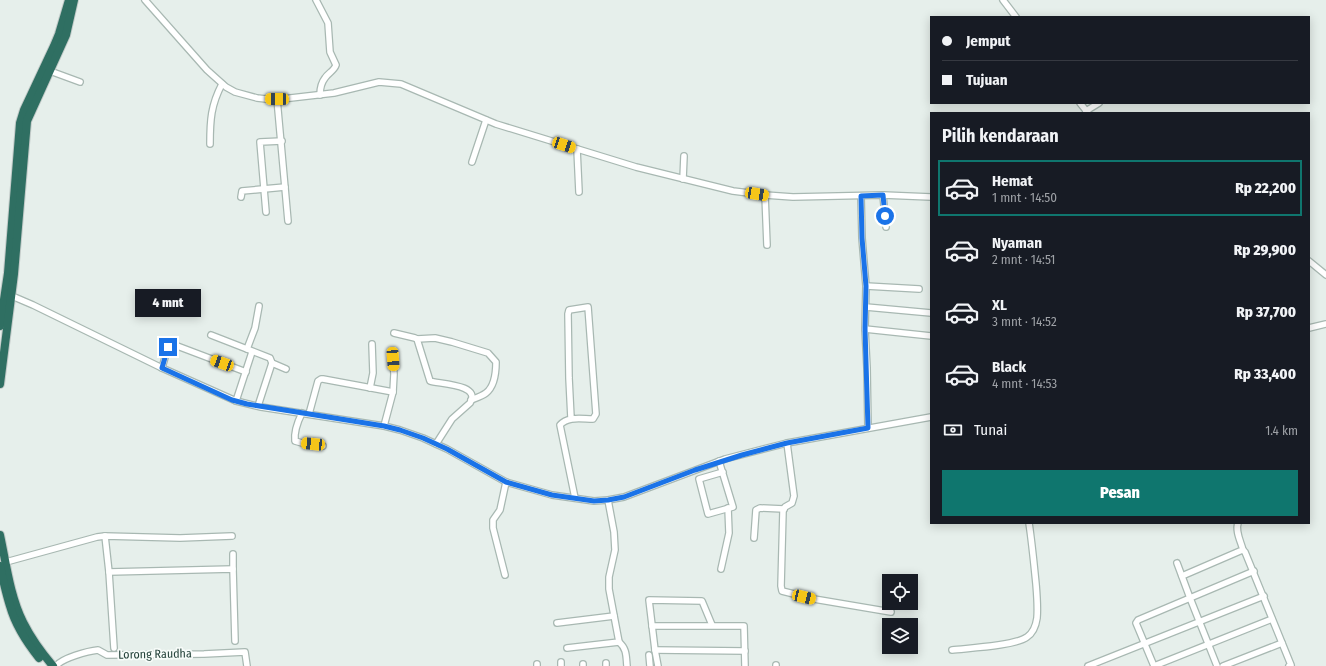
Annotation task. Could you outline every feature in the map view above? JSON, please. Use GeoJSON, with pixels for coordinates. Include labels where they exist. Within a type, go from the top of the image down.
{"type":"FeatureCollection","features":[{"type":"Feature","properties":{"kind":"highway"},"geometry":{"type":"LineString","coordinates":[[0,384],[12,296],[11,274],[20,123],[24,110],[57,40],[69,0]]}},
{"type":"Feature","properties":{"kind":"highway"},"geometry":{"type":"LineString","coordinates":[[0,326],[11,274],[23,177],[25,129],[34,103],[66,35],[74,0]]}},
{"type":"Feature","properties":{"kind":"highway"},"geometry":{"type":"LineString","coordinates":[[0,535],[7,595],[15,619],[23,635],[46,666]]}},
{"type":"Feature","properties":{"kind":"highway"},"geometry":{"type":"LineString","coordinates":[[3,564],[23,622],[40,651],[53,666]]}},
{"type":"Feature","properties":{"kind":"street"},"geometry":{"type":"LineString","coordinates":[[145,0],[207,70],[222,84],[235,92],[244,95],[257,98],[277,99],[334,93],[379,82],[391,82],[408,86],[496,124],[683,179],[733,191],[765,196],[793,198],[883,195],[930,197]]}},
{"type":"Feature","properties":{"kind":"street"},"geometry":{"type":"LineString","coordinates":[[316,0],[328,23],[330,52],[336,65],[334,70],[324,78],[320,95]]}},
{"type":"Feature","properties":{"kind":"street"},"geometry":{"type":"LineString","coordinates":[[1002,0],[1015,16]]}},
{"type":"Feature","properties":{"kind":"street"},"geometry":{"type":"LineString","coordinates":[[50,71],[80,82]]}},
{"type":"Feature","properties":{"kind":"street"},"geometry":{"type":"LineString","coordinates":[[210,144],[213,103],[222,84]]}},
{"type":"Feature","properties":{"kind":"street"},"geometry":{"type":"LineString","coordinates":[[277,99],[282,140],[288,221]]}},
{"type":"Feature","properties":{"kind":"street"},"geometry":{"type":"LineString","coordinates":[[1081,104],[1087,112],[1098,104]]}},
{"type":"Feature","properties":{"kind":"street"},"geometry":{"type":"LineString","coordinates":[[472,162],[486,120]]}},
{"type":"Feature","properties":{"kind":"street"},"geometry":{"type":"LineString","coordinates":[[266,212],[260,142],[282,140]]}},
{"type":"Feature","properties":{"kind":"street"},"geometry":{"type":"LineString","coordinates":[[577,149],[579,192]]}},
{"type":"Feature","properties":{"kind":"street"},"geometry":{"type":"LineString","coordinates":[[683,179],[684,156]]}},
{"type":"Feature","properties":{"kind":"street"},"geometry":{"type":"LineString","coordinates":[[241,197],[242,190],[285,187]]}},
{"type":"Feature","properties":{"kind":"street"},"geometry":{"type":"LineString","coordinates":[[883,195],[886,227]]}},
{"type":"Feature","properties":{"kind":"street"},"geometry":{"type":"LineString","coordinates":[[765,196],[767,245]]}},
{"type":"Feature","properties":{"kind":"street"},"geometry":{"type":"LineString","coordinates":[[861,196],[862,238],[866,286],[865,329],[868,428]]}},
{"type":"Feature","properties":{"kind":"street"},"geometry":{"type":"LineString","coordinates":[[1310,262],[1326,275]]}},
{"type":"Feature","properties":{"kind":"street"},"geometry":{"type":"LineString","coordinates":[[866,286],[919,289]]}},
{"type":"Feature","properties":{"kind":"street"},"geometry":{"type":"LineString","coordinates":[[12,296],[162,368],[236,401],[258,406],[384,426],[416,435],[436,444],[506,482],[552,495],[594,501],[624,497],[720,461],[787,443],[930,417]]}},
{"type":"Feature","properties":{"kind":"street"},"geometry":{"type":"LineString","coordinates":[[236,401],[246,372],[259,306]]}},
{"type":"Feature","properties":{"kind":"street"},"geometry":{"type":"LineString","coordinates":[[866,307],[930,313]]}},
{"type":"Feature","properties":{"kind":"street"},"geometry":{"type":"LineString","coordinates":[[571,418],[568,378],[568,314],[570,310],[588,308],[596,414],[593,419],[571,418],[563,421],[560,425],[575,498]]}},
{"type":"Feature","properties":{"kind":"street"},"geometry":{"type":"LineString","coordinates":[[1310,328],[1326,324]]}},
{"type":"Feature","properties":{"kind":"street"},"geometry":{"type":"LineString","coordinates":[[865,329],[930,336]]}},
{"type":"Feature","properties":{"kind":"street"},"geometry":{"type":"LineString","coordinates":[[394,333],[417,339],[435,338],[452,342],[488,353],[496,362],[494,380],[487,393],[471,400],[465,408],[452,419],[436,444]]}},
{"type":"Feature","properties":{"kind":"street"},"geometry":{"type":"LineString","coordinates":[[211,335],[270,358],[272,363],[286,369]]}},
{"type":"Feature","properties":{"kind":"street"},"geometry":{"type":"LineString","coordinates":[[417,339],[430,381],[456,385],[467,390],[471,395],[471,400]]}},
{"type":"Feature","properties":{"kind":"street"},"geometry":{"type":"LineString","coordinates":[[162,368],[168,347],[172,344],[246,372]]}},
{"type":"Feature","properties":{"kind":"street"},"geometry":{"type":"LineString","coordinates":[[370,388],[373,373],[372,344]]}},
{"type":"Feature","properties":{"kind":"street"},"geometry":{"type":"LineString","coordinates":[[384,426],[393,392],[394,374],[392,351]]}},
{"type":"Feature","properties":{"kind":"street"},"geometry":{"type":"LineString","coordinates":[[258,406],[272,363]]}},
{"type":"Feature","properties":{"kind":"street"},"geometry":{"type":"LineString","coordinates":[[309,414],[316,387],[321,379],[393,392]]}},
{"type":"Feature","properties":{"kind":"street"},"geometry":{"type":"LineString","coordinates":[[302,413],[294,438],[295,441],[323,446]]}},
{"type":"Feature","properties":{"kind":"street"},"geometry":{"type":"LineString","coordinates":[[754,538],[756,510],[760,508],[784,509],[792,503],[794,496],[787,443]]}},
{"type":"Feature","properties":{"kind":"street"},"geometry":{"type":"LineString","coordinates":[[720,461],[733,507],[708,514],[699,479],[722,472]]}},
{"type":"Feature","properties":{"kind":"street"},"geometry":{"type":"LineString","coordinates":[[505,575],[492,520],[500,510],[506,482]]}},
{"type":"Feature","properties":{"kind":"street"},"geometry":{"type":"LineString","coordinates":[[608,500],[614,532],[615,550],[609,577],[609,589],[619,642],[626,650],[627,666]]}},
{"type":"Feature","properties":{"kind":"street"},"geometry":{"type":"LineString","coordinates":[[721,569],[729,534],[728,508]]}},
{"type":"Feature","properties":{"kind":"street"},"geometry":{"type":"LineString","coordinates":[[784,509],[782,591],[814,599],[891,612]]}},
{"type":"Feature","properties":{"kind":"street"},"geometry":{"type":"LineString","coordinates":[[952,650],[996,646],[1016,642],[1026,638],[1033,631],[1037,620],[1037,603],[1029,524]]}},
{"type":"Feature","properties":{"kind":"street"},"geometry":{"type":"LineString","coordinates":[[1238,524],[1237,531],[1243,550],[1254,571],[1291,666]]}},
{"type":"Feature","properties":{"kind":"street"},"geometry":{"type":"LineString","coordinates":[[105,536],[114,648]]}},
{"type":"Feature","properties":{"kind":"street"},"geometry":{"type":"LineString","coordinates":[[3,564],[89,539],[105,536],[180,538],[232,536]]}},
{"type":"Feature","properties":{"kind":"street"},"geometry":{"type":"LineString","coordinates":[[1182,576],[1243,550]]}},
{"type":"Feature","properties":{"kind":"street"},"geometry":{"type":"LineString","coordinates":[[233,554],[235,641]]}},
{"type":"Feature","properties":{"kind":"street"},"geometry":{"type":"LineString","coordinates":[[1177,563],[1217,666]]}},
{"type":"Feature","properties":{"kind":"street"},"geometry":{"type":"LineString","coordinates":[[109,572],[233,569]]}},
{"type":"Feature","properties":{"kind":"street"},"geometry":{"type":"LineString","coordinates":[[1254,571],[1138,620],[1136,623],[1154,666],[1272,619]]}},
{"type":"Feature","properties":{"kind":"street"},"geometry":{"type":"LineString","coordinates":[[1088,666],[1264,596]]}},
{"type":"Feature","properties":{"kind":"street"},"geometry":{"type":"LineString","coordinates":[[658,666],[650,600],[702,601],[712,625]]}},
{"type":"Feature","properties":{"kind":"street"},"geometry":{"type":"LineString","coordinates":[[557,623],[614,616]]}},
{"type":"Feature","properties":{"kind":"street"},"geometry":{"type":"LineString","coordinates":[[652,626],[744,626],[745,666]]}},
{"type":"Feature","properties":{"kind":"street"},"geometry":{"type":"LineString","coordinates":[[567,648],[619,642]]}},
{"type":"Feature","properties":{"kind":"street"},"geometry":{"type":"LineString","coordinates":[[1223,666],[1282,642]]}},
{"type":"Feature","properties":{"kind":"street","name":"Lorong Raudha"},"geometry":{"type":"LineString","coordinates":[[56,666],[59,662],[98,650],[107,655],[245,652],[247,666]]}},
{"type":"Feature","properties":{"kind":"street"},"geometry":{"type":"LineString","coordinates":[[655,650],[745,651]]}},
{"type":"Feature","properties":{"kind":"street"},"geometry":{"type":"LineString","coordinates":[[649,655],[650,666]]}},
{"type":"Feature","properties":{"kind":"route"},"geometry":{"type":"LineString","coordinates":[[168,347],[162,368],[232,400],[258,406],[384,426],[400,430],[436,444],[506,482],[552,495],[594,501],[608,500],[624,497],[695,470],[742,455],[787,443],[868,428],[865,329],[866,286],[862,238],[861,196],[883,195],[885,216]]}}]}
